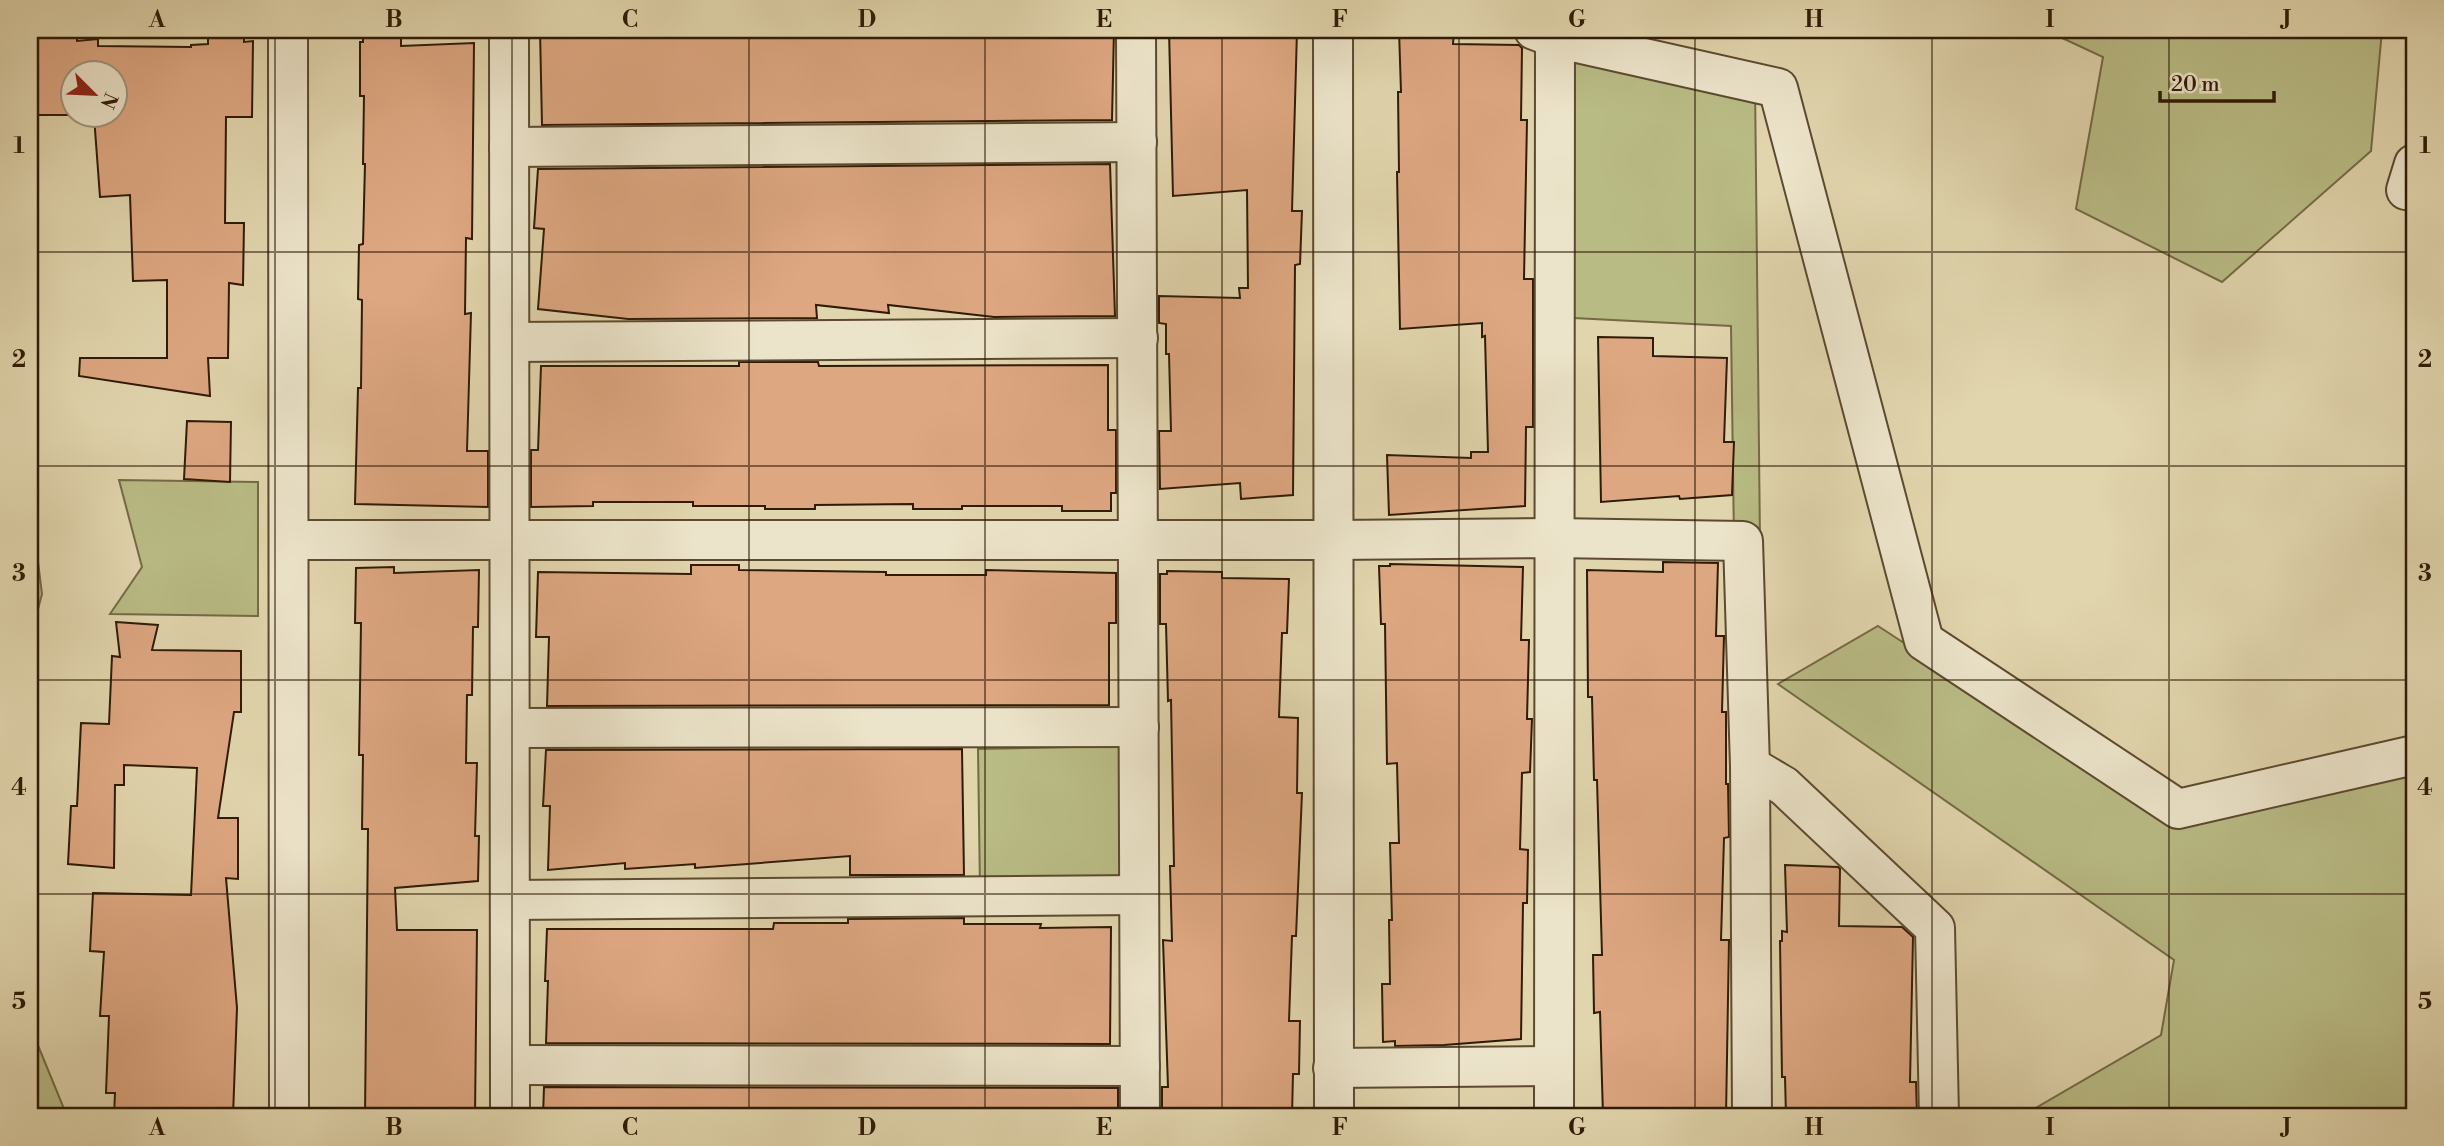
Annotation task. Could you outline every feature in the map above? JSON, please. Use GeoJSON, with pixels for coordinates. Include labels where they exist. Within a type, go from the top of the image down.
{"type":"FeatureCollection","features":[{"type":"Feature","properties":{"kind":"street"},"geometry":{"type":"LineString","coordinates":[[288,30],[289,1116]]}},
{"type":"Feature","properties":{"kind":"street"},"geometry":{"type":"LineString","coordinates":[[509,30],[510,1116]]}},
{"type":"Feature","properties":{"kind":"street"},"geometry":{"type":"LineString","coordinates":[[1136,30],[1140,1116]]}},
{"type":"Feature","properties":{"kind":"street"},"geometry":{"type":"LineString","coordinates":[[1333,30],[1334,1116]]}},
{"type":"Feature","properties":{"kind":"street"},"geometry":{"type":"LineString","coordinates":[[1554,1116],[1554,538],[1544,34],[1778,88],[1924,642],[2178,809],[2414,755]]}},
{"type":"Feature","properties":{"kind":"street"},"geometry":{"type":"LineString","coordinates":[[509,147],[1137,142]]}},
{"type":"Feature","properties":{"kind":"street"},"geometry":{"type":"LineString","coordinates":[[510,342],[1138,338]]}},
{"type":"Feature","properties":{"kind":"street"},"geometry":{"type":"LineString","coordinates":[[289,540],[1554,538],[1742,541],[1750,766],[1752,1116]]}},
{"type":"Feature","properties":{"kind":"street"},"geometry":{"type":"LineString","coordinates":[[510,728],[1139,727]]}},
{"type":"Feature","properties":{"kind":"street"},"geometry":{"type":"LineString","coordinates":[[1750,766],[1784,786],[1935,928],[1939,1116]]}},
{"type":"Feature","properties":{"kind":"street"},"geometry":{"type":"LineString","coordinates":[[510,900],[1139,895]]}},
{"type":"Feature","properties":{"kind":"street"},"geometry":{"type":"LineString","coordinates":[[510,1065],[1140,1066]]}},
{"type":"Feature","properties":{"kind":"street"},"geometry":{"type":"LineString","coordinates":[[1333,1068],[1554,1066]]}},
{"type":"Feature","properties":{"kind":"green space"},"geometry":{"type":"Polygon","coordinates":[[[2045,30],[2382,30],[2371,151],[2222,282],[2076,209],[2103,57],[2045,30]]]}},
{"type":"Feature","properties":{"kind":"green space"},"geometry":{"type":"Polygon","coordinates":[[[1555,38],[1755,83],[1760,542],[1734,541],[1731,326],[1554,317],[1555,38]]]}},
{"type":"Feature","properties":{"kind":"green space"},"geometry":{"type":"Polygon","coordinates":[[[119,480],[258,482],[258,616],[110,614],[142,567],[119,480]]]}},
{"type":"Feature","properties":{"kind":"green space"},"geometry":{"type":"Polygon","coordinates":[[[30,498],[42,594],[30,640],[30,498]]]}},
{"type":"Feature","properties":{"kind":"green space"},"geometry":{"type":"Polygon","coordinates":[[[1878,626],[2178,822],[2414,766],[2414,1116],[2022,1116],[2161,1035],[2174,960],[1778,684],[1878,626]]]}},
{"type":"Feature","properties":{"kind":"green space"},"geometry":{"type":"Polygon","coordinates":[[[1119,746],[1120,888],[980,890],[978,749],[1119,746]]]}},
{"type":"Feature","properties":{"kind":"green space"},"geometry":{"type":"Polygon","coordinates":[[[30,1026],[67,1116],[30,1116],[30,1026]]]}},
{"type":"Feature","properties":{"kind":"building"},"geometry":{"type":"Polygon","coordinates":[[[36,30],[77,30],[77,41],[98,39],[98,46],[191,47],[208,44],[208,30],[244,30],[244,42],[253,41],[252,117],[226,117],[225,223],[244,223],[243,285],[229,283],[228,358],[208,358],[210,396],[79,376],[80,358],[167,358],[167,280],[133,281],[130,195],[100,197],[95,130],[130,130],[130,60],[60,60],[60,115],[37,115],[36,30]]]}},
{"type":"Feature","properties":{"kind":"building"},"geometry":{"type":"Polygon","coordinates":[[[363,30],[401,30],[401,46],[474,43],[472,239],[466,238],[465,314],[471,313],[467,451],[488,451],[488,507],[355,504],[358,388],[361,388],[362,300],[358,299],[359,245],[363,244],[365,164],[364,96],[360,96],[360,42],[363,42],[363,30]]]}},
{"type":"Feature","properties":{"kind":"building"},"geometry":{"type":"Polygon","coordinates":[[[540,30],[1114,30],[1112,120],[542,125],[540,30]]]}},
{"type":"Feature","properties":{"kind":"building"},"geometry":{"type":"Polygon","coordinates":[[[1169,30],[1297,30],[1292,211],[1302,211],[1300,264],[1295,265],[1293,495],[1241,499],[1240,483],[1160,489],[1159,431],[1171,431],[1169,354],[1166,354],[1166,324],[1159,323],[1159,296],[1240,298],[1239,288],[1248,288],[1247,190],[1173,196],[1169,30]]]}},
{"type":"Feature","properties":{"kind":"building"},"geometry":{"type":"Polygon","coordinates":[[[1399,30],[1454,30],[1453,44],[1519,45],[1522,48],[1521,120],[1527,120],[1524,279],[1533,279],[1533,427],[1526,427],[1525,506],[1389,515],[1387,455],[1471,458],[1471,452],[1488,452],[1485,336],[1482,337],[1482,323],[1400,329],[1397,172],[1398,92],[1401,92],[1399,30]]]}},
{"type":"Feature","properties":{"kind":"building"},"geometry":{"type":"Polygon","coordinates":[[[1110,164],[1115,316],[994,317],[888,305],[889,313],[816,305],[817,318],[628,319],[538,309],[544,229],[534,228],[538,169],[1110,164]]]}},
{"type":"Feature","properties":{"kind":"building"},"geometry":{"type":"Polygon","coordinates":[[[1598,337],[1653,338],[1653,356],[1727,358],[1724,442],[1734,442],[1732,495],[1601,502],[1598,337]]]}},
{"type":"Feature","properties":{"kind":"building"},"geometry":{"type":"Polygon","coordinates":[[[739,362],[818,362],[819,366],[1108,365],[1108,430],[1116,430],[1116,493],[1111,493],[1111,511],[1062,511],[1062,506],[913,509],[913,504],[815,505],[815,509],[765,509],[765,506],[693,506],[693,502],[593,502],[593,506],[531,507],[531,450],[538,450],[541,366],[739,366],[739,362]]]}},
{"type":"Feature","properties":{"kind":"building"},"geometry":{"type":"Polygon","coordinates":[[[187,421],[231,422],[230,482],[184,479],[187,421]]]}},
{"type":"Feature","properties":{"kind":"building"},"geometry":{"type":"Polygon","coordinates":[[[1663,562],[1718,563],[1716,636],[1724,636],[1722,712],[1726,712],[1729,837],[1724,838],[1721,940],[1729,940],[1726,1116],[1603,1116],[1600,1012],[1594,1013],[1593,955],[1602,955],[1597,780],[1594,780],[1592,697],[1588,697],[1587,570],[1663,572],[1663,562]]]}},
{"type":"Feature","properties":{"kind":"building"},"geometry":{"type":"Polygon","coordinates":[[[691,565],[739,565],[739,570],[886,572],[886,575],[986,575],[986,570],[1116,573],[1116,623],[1109,623],[1109,705],[547,706],[549,637],[536,637],[538,572],[691,574],[691,565]]]}},
{"type":"Feature","properties":{"kind":"building"},"geometry":{"type":"Polygon","coordinates":[[[1379,566],[1523,567],[1521,640],[1529,640],[1527,719],[1532,719],[1530,772],[1522,773],[1520,849],[1528,850],[1527,903],[1523,903],[1521,1039],[1444,1045],[1395,1046],[1395,1041],[1383,1042],[1382,984],[1390,984],[1390,843],[1399,843],[1397,763],[1387,764],[1385,624],[1381,624],[1379,566]]]}},
{"type":"Feature","properties":{"kind":"building"},"geometry":{"type":"Polygon","coordinates":[[[394,567],[394,573],[479,570],[478,627],[473,627],[472,695],[467,695],[466,763],[477,763],[475,836],[479,836],[478,881],[395,888],[397,930],[477,930],[475,1116],[365,1116],[368,829],[362,829],[363,755],[359,755],[361,623],[355,623],[356,568],[394,567]]]}},
{"type":"Feature","properties":{"kind":"building"},"geometry":{"type":"Polygon","coordinates":[[[1167,571],[1222,572],[1222,578],[1289,579],[1287,633],[1282,633],[1279,717],[1298,718],[1297,793],[1302,793],[1296,936],[1292,936],[1289,1021],[1300,1021],[1299,1074],[1293,1074],[1292,1116],[1162,1116],[1162,1087],[1168,1087],[1163,940],[1172,941],[1170,866],[1174,866],[1171,700],[1168,701],[1166,624],[1160,624],[1160,574],[1167,574],[1167,571]]]}},
{"type":"Feature","properties":{"kind":"building"},"geometry":{"type":"Polygon","coordinates":[[[116,622],[158,625],[152,650],[241,651],[241,712],[234,712],[218,818],[238,818],[238,879],[226,878],[237,1008],[233,1116],[114,1116],[115,1093],[106,1093],[109,1016],[100,1016],[104,952],[90,951],[93,893],[191,895],[197,768],[124,765],[124,785],[115,785],[114,868],[68,864],[71,806],[77,806],[81,723],[109,724],[112,656],[120,657],[116,622]]]}},
{"type":"Feature","properties":{"kind":"building"},"geometry":{"type":"Polygon","coordinates":[[[962,749],[964,875],[850,875],[850,856],[695,868],[695,864],[625,869],[625,863],[548,870],[550,806],[543,806],[546,750],[962,749]]]}},
{"type":"Feature","properties":{"kind":"building"},"geometry":{"type":"Polygon","coordinates":[[[1785,865],[1840,869],[1839,926],[1902,927],[1913,937],[1910,1082],[1916,1082],[1917,1116],[1786,1116],[1785,1077],[1782,1077],[1780,941],[1782,931],[1787,932],[1785,865]]]}},
{"type":"Feature","properties":{"kind":"building"},"geometry":{"type":"Polygon","coordinates":[[[964,918],[964,924],[1041,924],[1040,928],[1111,927],[1110,1044],[546,1043],[547,929],[773,929],[774,923],[964,918]]]}},
{"type":"Feature","properties":{"kind":"building"},"geometry":{"type":"Polygon","coordinates":[[[544,1087],[1118,1088],[1118,1116],[543,1116],[544,1087]]]}}]}
